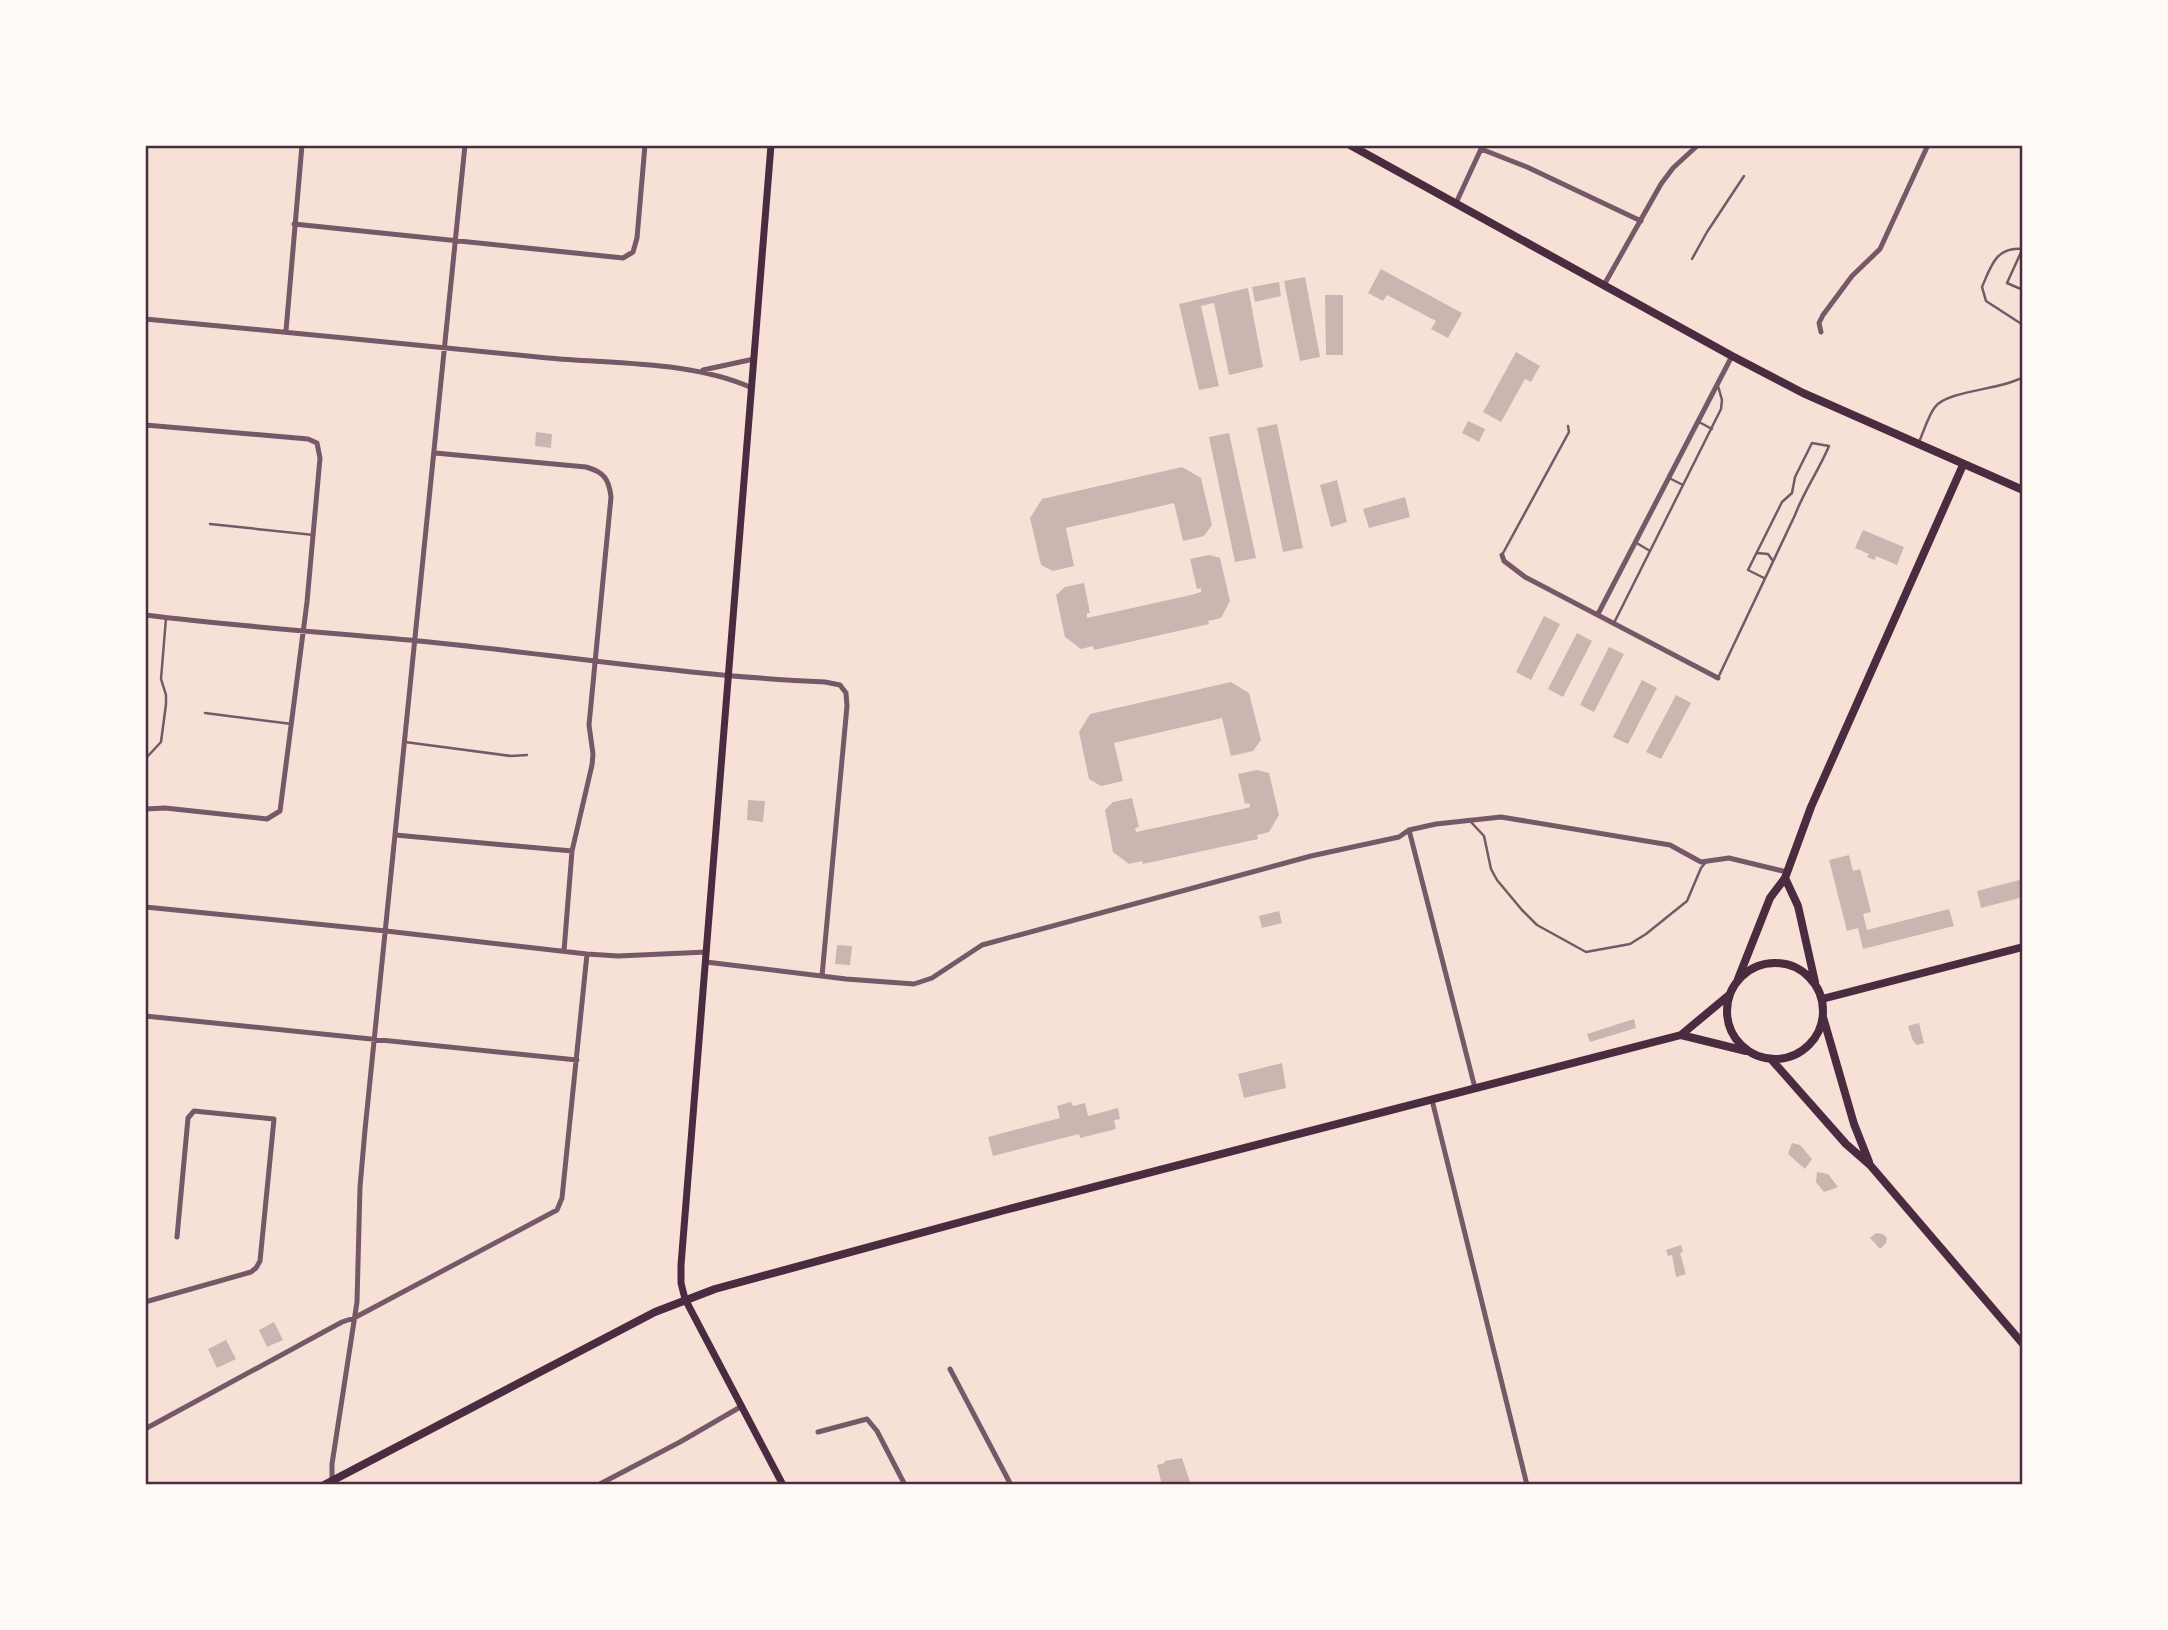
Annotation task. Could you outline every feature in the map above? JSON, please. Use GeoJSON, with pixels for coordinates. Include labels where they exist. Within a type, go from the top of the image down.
{"type":"FeatureCollection","features":[{"type":"Feature","properties":{"kind":"main road"},"geometry":{"type":"LineString","coordinates":[[771,145],[681,1283],[685,1299],[783,1485]]}},
{"type":"Feature","properties":{"kind":"main road"},"geometry":{"type":"LineString","coordinates":[[1350,145],[1732,356],[1845,413],[2023,490]]}},
{"type":"Feature","properties":{"kind":"main road"},"geometry":{"type":"LineString","coordinates":[[330,1483],[634,1322],[685,1299],[727,1285],[889,1240],[1681,1035],[1729,995],[1738,979],[1770,898],[1786,875],[1811,807],[1963,465]]}},
{"type":"Feature","properties":{"kind":"main road"},"geometry":{"type":"LineString","coordinates":[[1786,875],[1798,906],[1815,984],[1822,999],[1823,1017],[1854,1124],[1870,1165]]}},
{"type":"Feature","properties":{"kind":"main road"},"geometry":{"type":"LineString","coordinates":[[1822,999],[2023,947]]}},
{"type":"Feature","properties":{"kind":"main road"},"geometry":{"type":"LineString","coordinates":[[1738,979],[1763,964],[1778,962],[1799,969],[1815,984]]}},
{"type":"Feature","properties":{"kind":"main road"},"geometry":{"type":"LineString","coordinates":[[1729,995],[1727,1022],[1735,1038],[1748,1051]]}},
{"type":"Feature","properties":{"kind":"main road"},"geometry":{"type":"LineString","coordinates":[[1681,1035],[1771,1059],[1783,1059],[1805,1049],[1820,1029],[1823,1017]]}},
{"type":"Feature","properties":{"kind":"main road"},"geometry":{"type":"LineString","coordinates":[[1771,1059],[1846,1143],[1870,1165],[2023,1344]]}},
{"type":"Feature","properties":{"kind":"street"},"geometry":{"type":"LineString","coordinates":[[286,331],[302,145]]}},
{"type":"Feature","properties":{"kind":"street"},"geometry":{"type":"LineString","coordinates":[[330,1483],[354,1318],[360,1187],[374,1038],[465,145]]}},
{"type":"Feature","properties":{"kind":"street"},"geometry":{"type":"LineString","coordinates":[[294,224],[607,258],[629,256],[637,239],[645,145]]}},
{"type":"Feature","properties":{"kind":"street"},"geometry":{"type":"LineString","coordinates":[[1604,285],[1664,179],[1673,167],[1698,145]]}},
{"type":"Feature","properties":{"kind":"street"},"geometry":{"type":"LineString","coordinates":[[1821,332],[1819,323],[1823,315],[1853,276],[1880,249],[1928,145]]}},
{"type":"Feature","properties":{"kind":"street"},"geometry":{"type":"LineString","coordinates":[[1456,203],[1481,149],[1527,167],[1641,221]]}},
{"type":"Feature","properties":{"kind":"street"},"geometry":{"type":"LineString","coordinates":[[145,319],[700,370],[752,388]]}},
{"type":"Feature","properties":{"kind":"street"},"geometry":{"type":"LineString","coordinates":[[1598,614],[1732,356]]}},
{"type":"Feature","properties":{"kind":"street"},"geometry":{"type":"LineString","coordinates":[[700,370],[754,359]]}},
{"type":"Feature","properties":{"kind":"street"},"geometry":{"type":"LineString","coordinates":[[145,425],[313,440],[320,453],[314,535],[282,807],[272,818],[257,819],[165,808],[145,809]]}},
{"type":"Feature","properties":{"kind":"street"},"geometry":{"type":"LineString","coordinates":[[435,453],[573,466],[597,470],[609,482],[611,497],[589,725],[592,765],[572,851],[564,951]]}},
{"type":"Feature","properties":{"kind":"street"},"geometry":{"type":"LineString","coordinates":[[1502,555],[1504,561],[1525,577],[1718,678]]}},
{"type":"Feature","properties":{"kind":"street"},"geometry":{"type":"LineString","coordinates":[[145,615],[729,675],[833,683],[844,688],[847,706],[822,976]]}},
{"type":"Feature","properties":{"kind":"street"},"geometry":{"type":"LineString","coordinates":[[706,962],[903,984],[922,982],[982,945],[1303,858],[1399,837],[1409,830],[1492,817],[1670,845],[1690,858],[1706,862],[1730,858],[1786,875]]}},
{"type":"Feature","properties":{"kind":"street"},"geometry":{"type":"LineString","coordinates":[[1409,830],[1475,1088]]}},
{"type":"Feature","properties":{"kind":"street"},"geometry":{"type":"LineString","coordinates":[[396,835],[572,851]]}},
{"type":"Feature","properties":{"kind":"street"},"geometry":{"type":"LineString","coordinates":[[145,907],[587,954],[618,956],[707,952]]}},
{"type":"Feature","properties":{"kind":"street"},"geometry":{"type":"LineString","coordinates":[[145,1429],[557,1210],[562,1198],[587,954]]}},
{"type":"Feature","properties":{"kind":"street"},"geometry":{"type":"LineString","coordinates":[[145,1016],[577,1060]]}},
{"type":"Feature","properties":{"kind":"street"},"geometry":{"type":"LineString","coordinates":[[1432,1100],[1527,1485]]}},
{"type":"Feature","properties":{"kind":"street"},"geometry":{"type":"LineString","coordinates":[[145,1302],[256,1268],[260,1261],[274,1119],[194,1111],[191,1114],[188,1118],[177,1237]]}},
{"type":"Feature","properties":{"kind":"street"},"geometry":{"type":"LineString","coordinates":[[950,1369],[1011,1485]]}},
{"type":"Feature","properties":{"kind":"street"},"geometry":{"type":"LineString","coordinates":[[598,1485],[742,1406]]}},
{"type":"Feature","properties":{"kind":"street"},"geometry":{"type":"LineString","coordinates":[[818,1432],[867,1419],[877,1431],[905,1485]]}},
{"type":"Feature","properties":{"kind":"lane"},"geometry":{"type":"LineString","coordinates":[[1692,259],[1744,176]]}},
{"type":"Feature","properties":{"kind":"lane"},"geometry":{"type":"LineString","coordinates":[[2023,290],[2007,283],[2023,249],[2010,249],[1998,254],[1982,287],[1986,301],[2023,325]]}},
{"type":"Feature","properties":{"kind":"lane"},"geometry":{"type":"LineString","coordinates":[[1917,445],[1933,409],[1941,401],[1976,390],[2009,384],[2023,377]]}},
{"type":"Feature","properties":{"kind":"lane"},"geometry":{"type":"LineString","coordinates":[[1614,623],[1712,429],[1722,400],[1717,382]]}},
{"type":"Feature","properties":{"kind":"lane"},"geometry":{"type":"LineString","coordinates":[[1697,420],[1712,429]]}},
{"type":"Feature","properties":{"kind":"lane"},"geometry":{"type":"LineString","coordinates":[[1502,555],[1569,432],[1568,426]]}},
{"type":"Feature","properties":{"kind":"lane"},"geometry":{"type":"LineString","coordinates":[[1718,678],[1829,446],[1812,443],[1795,477],[1792,494],[1782,502],[1748,570],[1765,578]]}},
{"type":"Feature","properties":{"kind":"lane"},"geometry":{"type":"LineString","coordinates":[[1668,477],[1683,485]]}},
{"type":"Feature","properties":{"kind":"lane"},"geometry":{"type":"LineString","coordinates":[[210,524],[314,535]]}},
{"type":"Feature","properties":{"kind":"lane"},"geometry":{"type":"LineString","coordinates":[[1635,542],[1650,551]]}},
{"type":"Feature","properties":{"kind":"lane"},"geometry":{"type":"LineString","coordinates":[[1757,553],[1768,554],[1773,561]]}},
{"type":"Feature","properties":{"kind":"lane"},"geometry":{"type":"LineString","coordinates":[[145,763],[147,757],[160,744],[165,711],[166,695],[161,679],[166,618]]}},
{"type":"Feature","properties":{"kind":"lane"},"geometry":{"type":"LineString","coordinates":[[205,713],[292,724]]}},
{"type":"Feature","properties":{"kind":"lane"},"geometry":{"type":"LineString","coordinates":[[405,742],[511,756],[527,755]]}},
{"type":"Feature","properties":{"kind":"lane"},"geometry":{"type":"LineString","coordinates":[[1468,819],[1485,836],[1497,880],[1527,916],[1542,928],[1586,952],[1630,944],[1646,934],[1687,901],[1706,862]]}},
{"type":"Feature","properties":{"kind":"building"},"geometry":{"type":"Polygon","coordinates":[[[1381,269],[1462,313],[1448,338],[1431,329],[1436,321],[1387,295],[1383,301],[1368,293],[1381,269]]]}},
{"type":"Feature","properties":{"kind":"building"},"geometry":{"type":"Polygon","coordinates":[[[1305,277],[1320,357],[1300,361],[1284,281],[1305,277]]]}},
{"type":"Feature","properties":{"kind":"building"},"geometry":{"type":"Polygon","coordinates":[[[1279,282],[1281,296],[1255,302],[1252,287],[1279,282]]]}},
{"type":"Feature","properties":{"kind":"building"},"geometry":{"type":"Polygon","coordinates":[[[1248,288],[1263,367],[1229,375],[1214,303],[1201,306],[1219,386],[1199,390],[1179,304],[1248,288]]]}},
{"type":"Feature","properties":{"kind":"building"},"geometry":{"type":"Polygon","coordinates":[[[1325,295],[1343,295],[1343,355],[1326,355],[1325,295]]]}},
{"type":"Feature","properties":{"kind":"building"},"geometry":{"type":"Polygon","coordinates":[[[1516,352],[1540,366],[1531,382],[1525,379],[1501,422],[1483,412],[1516,352]]]}},
{"type":"Feature","properties":{"kind":"building"},"geometry":{"type":"Polygon","coordinates":[[[1468,421],[1485,429],[1479,442],[1462,433],[1468,421]]]}},
{"type":"Feature","properties":{"kind":"building"},"geometry":{"type":"Polygon","coordinates":[[[1277,424],[1303,548],[1283,552],[1257,428],[1277,424]]]}},
{"type":"Feature","properties":{"kind":"building"},"geometry":{"type":"Polygon","coordinates":[[[536,432],[552,434],[551,448],[535,446],[536,432]]]}},
{"type":"Feature","properties":{"kind":"building"},"geometry":{"type":"Polygon","coordinates":[[[1229,433],[1256,558],[1235,562],[1209,437],[1229,433]]]}},
{"type":"Feature","properties":{"kind":"building"},"geometry":{"type":"Polygon","coordinates":[[[1182,467],[1201,478],[1212,525],[1204,536],[1183,541],[1174,503],[1066,528],[1074,566],[1053,571],[1041,565],[1030,518],[1042,499],[1182,467]]]}},
{"type":"Feature","properties":{"kind":"building"},"geometry":{"type":"Polygon","coordinates":[[[1337,480],[1347,522],[1331,527],[1320,485],[1337,480]]]}},
{"type":"Feature","properties":{"kind":"building"},"geometry":{"type":"Polygon","coordinates":[[[1405,497],[1410,517],[1369,528],[1363,509],[1405,497]]]}},
{"type":"Feature","properties":{"kind":"building"},"geometry":{"type":"Polygon","coordinates":[[[1863,530],[1904,547],[1897,565],[1876,556],[1875,560],[1867,557],[1869,554],[1855,548],[1863,530]]]}},
{"type":"Feature","properties":{"kind":"building"},"geometry":{"type":"Polygon","coordinates":[[[1209,555],[1220,558],[1230,601],[1221,618],[1208,621],[1209,624],[1094,650],[1093,646],[1081,649],[1065,637],[1056,595],[1065,587],[1084,583],[1090,613],[1087,613],[1087,618],[1191,595],[1201,592],[1201,588],[1197,589],[1190,559],[1209,555]]]}},
{"type":"Feature","properties":{"kind":"building"},"geometry":{"type":"Polygon","coordinates":[[[1544,616],[1560,624],[1531,680],[1516,672],[1544,616]]]}},
{"type":"Feature","properties":{"kind":"building"},"geometry":{"type":"Polygon","coordinates":[[[1577,633],[1592,641],[1563,697],[1548,689],[1577,633]]]}},
{"type":"Feature","properties":{"kind":"building"},"geometry":{"type":"Polygon","coordinates":[[[1609,647],[1624,654],[1594,712],[1580,705],[1609,647]]]}},
{"type":"Feature","properties":{"kind":"building"},"geometry":{"type":"Polygon","coordinates":[[[1642,680],[1657,688],[1628,744],[1613,737],[1642,680]]]}},
{"type":"Feature","properties":{"kind":"building"},"geometry":{"type":"Polygon","coordinates":[[[1231,682],[1249,693],[1261,740],[1253,751],[1231,756],[1222,718],[1114,743],[1123,781],[1101,786],[1089,779],[1079,732],[1090,714],[1231,682]]]}},
{"type":"Feature","properties":{"kind":"building"},"geometry":{"type":"Polygon","coordinates":[[[1676,695],[1691,703],[1661,759],[1646,752],[1676,695]]]}},
{"type":"Feature","properties":{"kind":"building"},"geometry":{"type":"Polygon","coordinates":[[[1257,770],[1269,773],[1279,815],[1269,832],[1257,835],[1258,839],[1143,864],[1142,861],[1129,864],[1113,852],[1105,810],[1113,802],[1132,798],[1139,827],[1135,828],[1136,832],[1243,809],[1250,807],[1249,803],[1245,804],[1238,774],[1257,770]]]}},
{"type":"Feature","properties":{"kind":"building"},"geometry":{"type":"Polygon","coordinates":[[[748,800],[765,801],[763,822],[747,820],[748,800]]]}},
{"type":"Feature","properties":{"kind":"building"},"geometry":{"type":"Polygon","coordinates":[[[1849,855],[1853,871],[1860,869],[1871,912],[1863,914],[1867,930],[1949,909],[1954,926],[1863,949],[1858,928],[1847,931],[1829,860],[1849,855]]]}},
{"type":"Feature","properties":{"kind":"building"},"geometry":{"type":"Polygon","coordinates":[[[2023,879],[2023,897],[1981,908],[1977,891],[2023,879]]]}},
{"type":"Feature","properties":{"kind":"building"},"geometry":{"type":"Polygon","coordinates":[[[1279,911],[1282,923],[1262,928],[1259,916],[1279,911]]]}},
{"type":"Feature","properties":{"kind":"building"},"geometry":{"type":"Polygon","coordinates":[[[837,945],[852,946],[850,965],[835,964],[837,945]]]}},
{"type":"Feature","properties":{"kind":"building"},"geometry":{"type":"Polygon","coordinates":[[[1634,1019],[1636,1028],[1590,1042],[1587,1034],[1634,1019]]]}},
{"type":"Feature","properties":{"kind":"building"},"geometry":{"type":"Polygon","coordinates":[[[1919,1023],[1924,1043],[1917,1045],[1908,1026],[1919,1023]]]}},
{"type":"Feature","properties":{"kind":"building"},"geometry":{"type":"Polygon","coordinates":[[[1282,1063],[1286,1088],[1244,1098],[1238,1074],[1282,1063]]]}},
{"type":"Feature","properties":{"kind":"building"},"geometry":{"type":"Polygon","coordinates":[[[1071,1102],[1073,1106],[1085,1103],[1088,1116],[1118,1108],[1120,1119],[1114,1120],[1116,1129],[1080,1138],[1079,1134],[993,1156],[988,1137],[1060,1118],[1057,1106],[1071,1102]]]}},
{"type":"Feature","properties":{"kind":"building"},"geometry":{"type":"Polygon","coordinates":[[[1792,1143],[1800,1145],[1812,1159],[1805,1169],[1788,1154],[1792,1143]]]}},
{"type":"Feature","properties":{"kind":"building"},"geometry":{"type":"Polygon","coordinates":[[[1817,1172],[1828,1174],[1838,1187],[1824,1192],[1816,1182],[1817,1172]]]}},
{"type":"Feature","properties":{"kind":"building"},"geometry":{"type":"Polygon","coordinates":[[[1876,1233],[1887,1238],[1880,1249],[1870,1238],[1876,1233]]]}},
{"type":"Feature","properties":{"kind":"building"},"geometry":{"type":"Polygon","coordinates":[[[1681,1245],[1683,1252],[1680,1253],[1686,1274],[1676,1277],[1672,1255],[1668,1256],[1666,1250],[1681,1245]]]}},
{"type":"Feature","properties":{"kind":"building"},"geometry":{"type":"Polygon","coordinates":[[[274,1322],[283,1340],[267,1347],[259,1330],[274,1322]]]}},
{"type":"Feature","properties":{"kind":"building"},"geometry":{"type":"Polygon","coordinates":[[[226,1340],[236,1359],[217,1368],[208,1349],[226,1340]]]}},
{"type":"Feature","properties":{"kind":"building"},"geometry":{"type":"Polygon","coordinates":[[[1182,1458],[1191,1485],[1162,1485],[1157,1465],[1182,1458]]]}}]}
